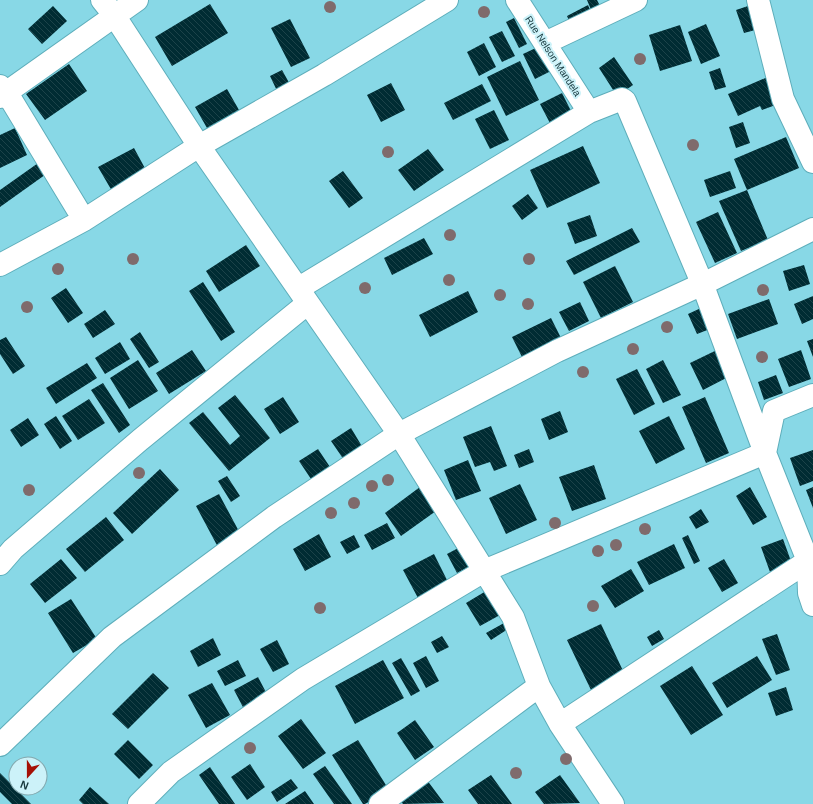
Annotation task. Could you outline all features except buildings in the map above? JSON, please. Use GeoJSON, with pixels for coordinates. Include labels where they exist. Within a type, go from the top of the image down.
{"type":"FeatureCollection","features":[{"type":"Feature","properties":{"kind":"street"},"geometry":{"type":"LineString","coordinates":[[84,220],[2,92],[108,8],[137,0]]}},
{"type":"Feature","properties":{"kind":"street"},"geometry":{"type":"LineString","coordinates":[[0,266],[84,220],[199,146],[324,75],[447,0]]}},
{"type":"Feature","properties":{"kind":"street","name":"Rue Nelson Mandela"},"geometry":{"type":"LineString","coordinates":[[517,0],[589,112]]}},
{"type":"Feature","properties":{"kind":"street"},"geometry":{"type":"LineString","coordinates":[[545,43],[636,0]]}},
{"type":"Feature","properties":{"kind":"street"},"geometry":{"type":"LineString","coordinates":[[758,0],[783,99],[813,162]]}},
{"type":"Feature","properties":{"kind":"street"},"geometry":{"type":"LineString","coordinates":[[108,8],[199,146],[399,434],[513,617],[539,686],[560,724],[613,804]]}},
{"type":"Feature","properties":{"kind":"street"},"geometry":{"type":"LineString","coordinates":[[0,564],[13,549],[140,440],[303,296],[589,112],[622,98],[625,101],[702,283],[765,453],[808,561],[809,593],[813,605]]}},
{"type":"Feature","properties":{"kind":"street"},"geometry":{"type":"LineString","coordinates":[[0,745],[112,637],[274,517],[399,434],[557,351],[813,229]]}},
{"type":"Feature","properties":{"kind":"street"},"geometry":{"type":"LineString","coordinates":[[765,453],[774,411],[813,395]]}},
{"type":"Feature","properties":{"kind":"street"},"geometry":{"type":"LineString","coordinates":[[139,804],[171,772],[303,679],[484,571],[765,453]]}},
{"type":"Feature","properties":{"kind":"street"},"geometry":{"type":"LineString","coordinates":[[560,724],[808,561]]}},
{"type":"Feature","properties":{"kind":"street"},"geometry":{"type":"LineString","coordinates":[[380,804],[539,686]]}}]}
